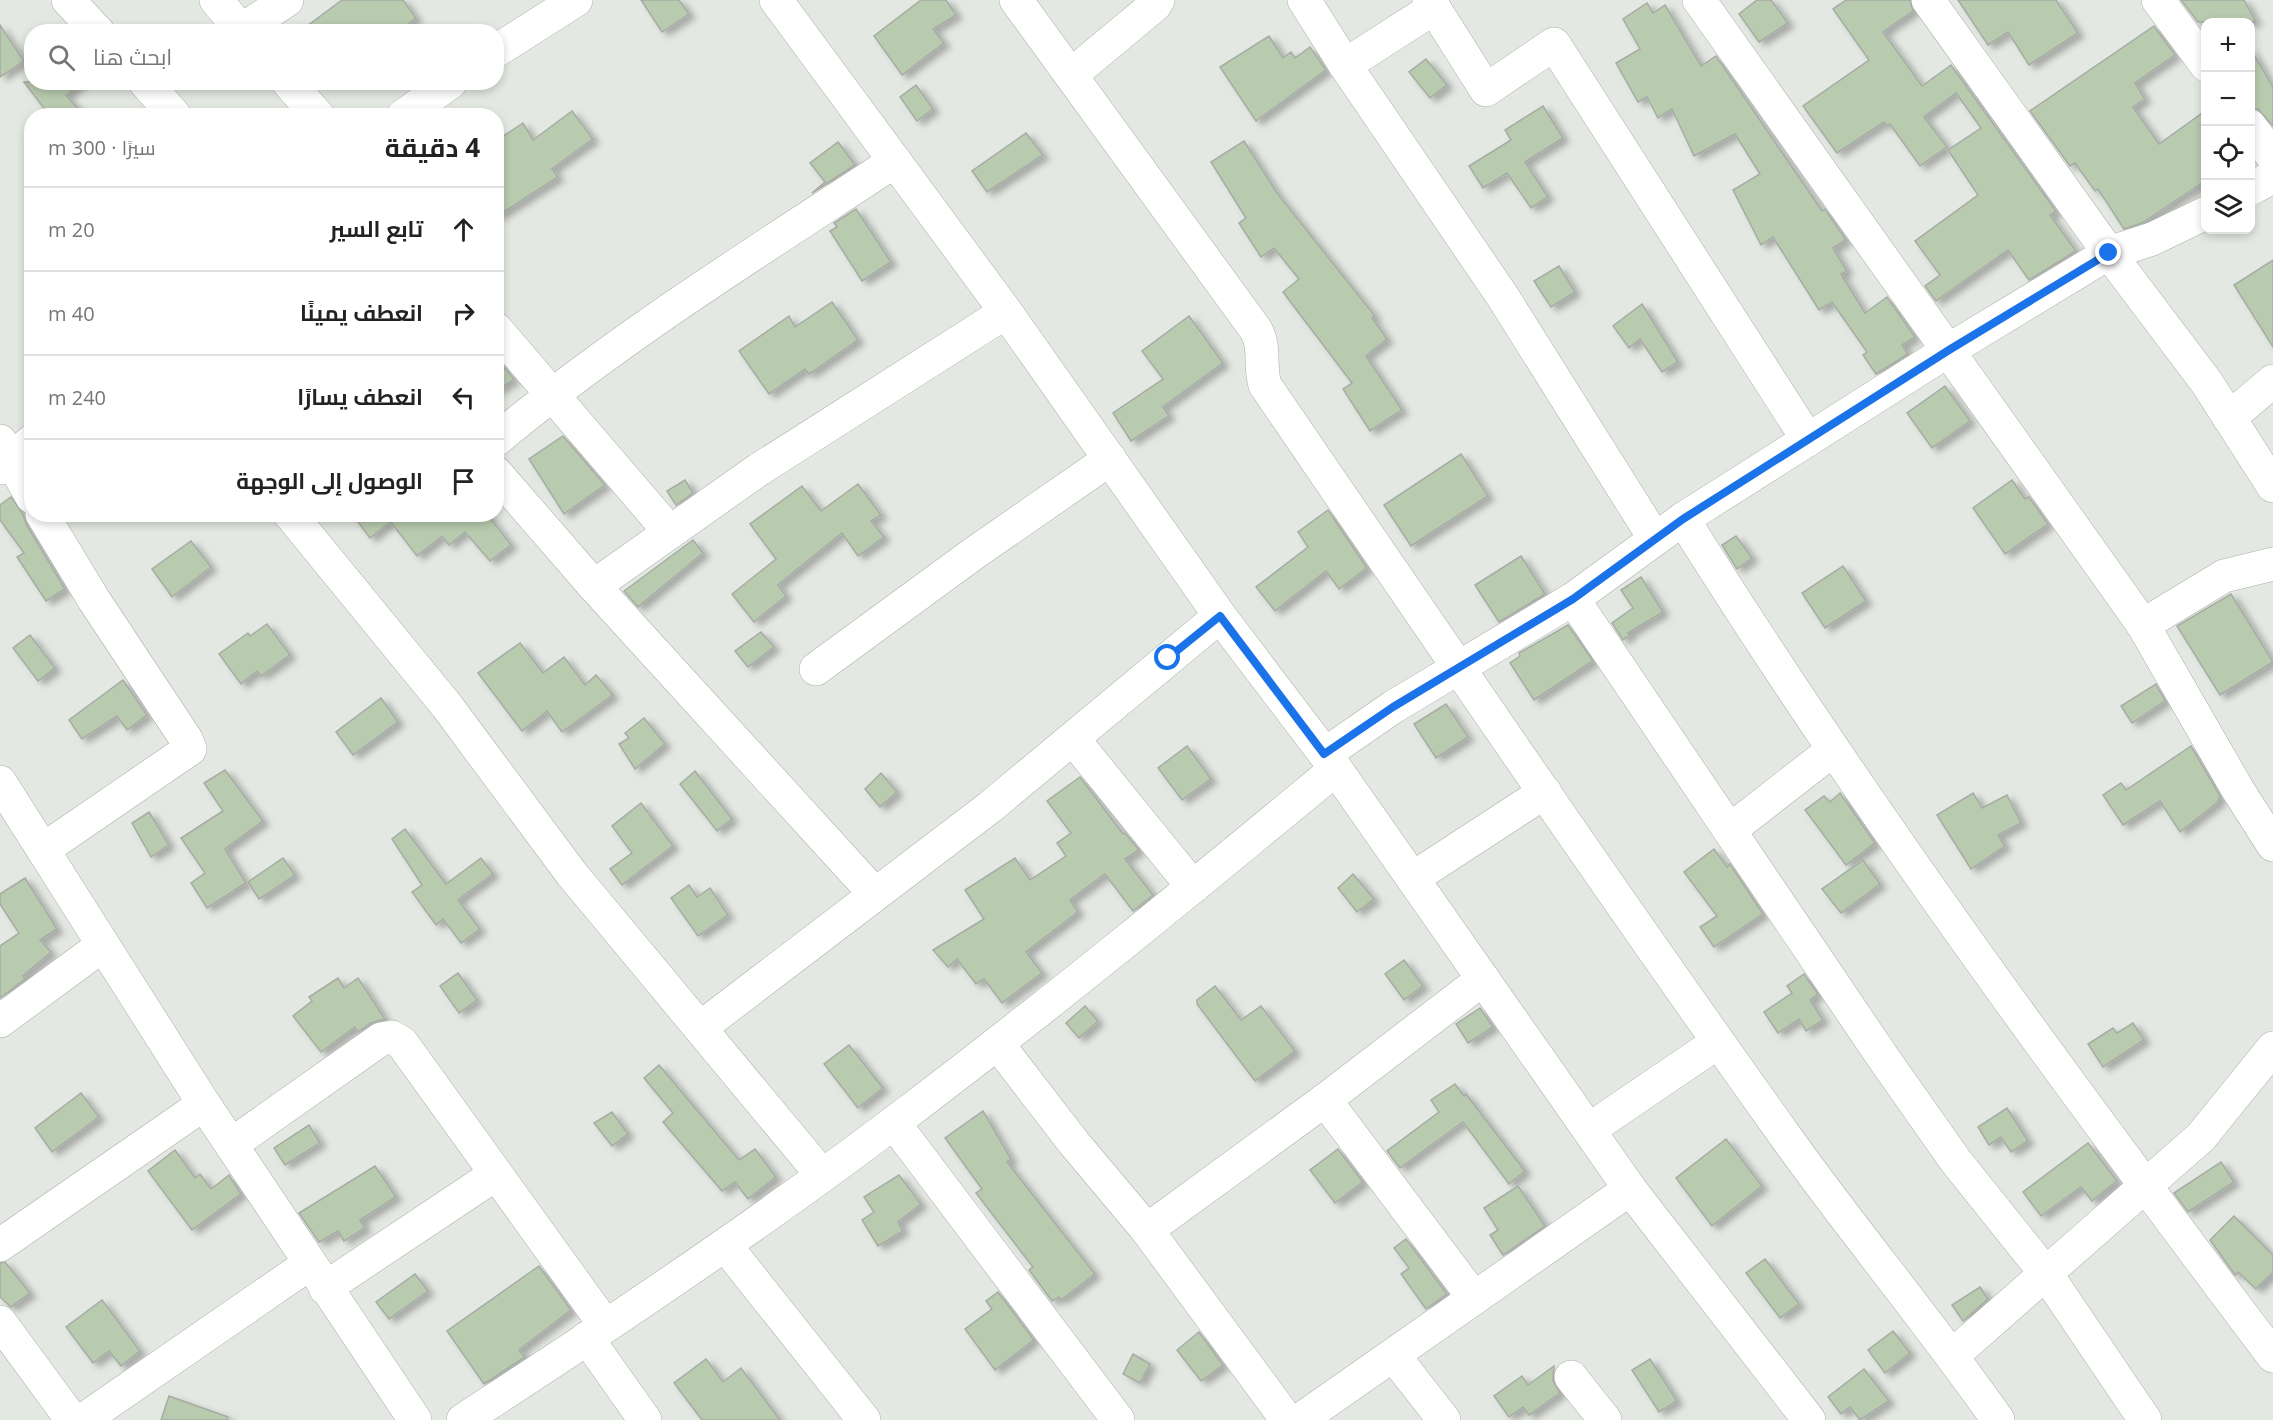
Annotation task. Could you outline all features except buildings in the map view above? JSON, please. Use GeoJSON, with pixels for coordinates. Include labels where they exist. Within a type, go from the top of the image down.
{"type":"FeatureCollection","features":[{"type":"Feature","properties":{"kind":"street"},"geometry":{"type":"LineString","coordinates":[[68,0],[90,24]]}},
{"type":"Feature","properties":{"kind":"street"},"geometry":{"type":"LineString","coordinates":[[216,0],[237,24]]}},
{"type":"Feature","properties":{"kind":"street"},"geometry":{"type":"LineString","coordinates":[[253,24],[287,0]]}},
{"type":"Feature","properties":{"kind":"street"},"geometry":{"type":"LineString","coordinates":[[504,46],[576,0]]}},
{"type":"Feature","properties":{"kind":"street"},"geometry":{"type":"LineString","coordinates":[[776,0],[1006,312],[1220,616],[1330,762],[1630,1189],[1809,1420]]}},
{"type":"Feature","properties":{"kind":"street"},"geometry":{"type":"LineString","coordinates":[[1016,0],[1256,330],[1263,347],[1262,368],[1265,385],[1545,792],[1718,1042],[1844,1218],[1953,1355],[1998,1420]]}},
{"type":"Feature","properties":{"kind":"street"},"geometry":{"type":"LineString","coordinates":[[1071,75],[1155,5],[1158,0]]}},
{"type":"Feature","properties":{"kind":"street"},"geometry":{"type":"LineString","coordinates":[[1304,0],[1345,65],[1503,297],[1655,539]]}},
{"type":"Feature","properties":{"kind":"street"},"geometry":{"type":"LineString","coordinates":[[1928,0],[2109,253],[2207,383],[2273,486]]}},
{"type":"Feature","properties":{"kind":"street"},"geometry":{"type":"LineString","coordinates":[[2158,0],[2201,59]]}},
{"type":"Feature","properties":{"kind":"street"},"geometry":{"type":"LineString","coordinates":[[1701,1],[2144,626],[2238,790],[2273,845]]}},
{"type":"Feature","properties":{"kind":"street"},"geometry":{"type":"LineString","coordinates":[[1345,65],[1431,4],[1486,90],[1554,44],[1808,440]]}},
{"type":"Feature","properties":{"kind":"street"},"geometry":{"type":"LineString","coordinates":[[152,90],[168,108]]}},
{"type":"Feature","properties":{"kind":"street"},"geometry":{"type":"LineString","coordinates":[[295,90],[311,108]]}},
{"type":"Feature","properties":{"kind":"street"},"geometry":{"type":"LineString","coordinates":[[414,108],[440,90]]}},
{"type":"Feature","properties":{"kind":"street"},"geometry":{"type":"LineString","coordinates":[[2255,133],[2273,157]]}},
{"type":"Feature","properties":{"kind":"street"},"geometry":{"type":"LineString","coordinates":[[504,433],[552,394],[742,261],[895,161]]}},
{"type":"Feature","properties":{"kind":"street"},"geometry":{"type":"LineString","coordinates":[[2255,186],[2273,177]]}},
{"type":"Feature","properties":{"kind":"street"},"geometry":{"type":"LineString","coordinates":[[463,1420],[725,1245],[894,1123],[1194,887],[1393,707],[1573,599],[1683,519],[1949,350],[2109,253],[2152,239],[2201,215]]}},
{"type":"Feature","properties":{"kind":"street"},"geometry":{"type":"LineString","coordinates":[[594,586],[758,470],[1006,312]]}},
{"type":"Feature","properties":{"kind":"street"},"geometry":{"type":"LineString","coordinates":[[504,338],[669,531]]}},
{"type":"Feature","properties":{"kind":"street"},"geometry":{"type":"LineString","coordinates":[[2229,418],[2273,381]]}},
{"type":"Feature","properties":{"kind":"street"},"geometry":{"type":"LineString","coordinates":[[10,453],[24,481]]}},
{"type":"Feature","properties":{"kind":"street"},"geometry":{"type":"LineString","coordinates":[[816,669],[973,554],[1110,459]]}},
{"type":"Feature","properties":{"kind":"street"},"geometry":{"type":"LineString","coordinates":[[504,482],[594,586],[874,893]]}},
{"type":"Feature","properties":{"kind":"street"},"geometry":{"type":"LineString","coordinates":[[1683,519],[1833,750],[1962,936],[2145,1188],[2273,1356]]}},
{"type":"Feature","properties":{"kind":"street"},"geometry":{"type":"LineString","coordinates":[[44,849],[189,749],[186,739],[94,600],[47,522]]}},
{"type":"Feature","properties":{"kind":"street"},"geometry":{"type":"LineString","coordinates":[[297,522],[447,706],[571,873],[822,1175]]}},
{"type":"Feature","properties":{"kind":"street"},"geometry":{"type":"LineString","coordinates":[[2144,626],[2223,576],[2273,564]]}},
{"type":"Feature","properties":{"kind":"street"},"geometry":{"type":"LineString","coordinates":[[1573,599],[1955,1160],[2047,1275],[2145,1420]]}},
{"type":"Feature","properties":{"kind":"street"},"geometry":{"type":"LineString","coordinates":[[700,1028],[1074,740],[1220,616]]}},
{"type":"Feature","properties":{"kind":"street"},"geometry":{"type":"LineString","coordinates":[[1074,740],[1194,887]]}},
{"type":"Feature","properties":{"kind":"street"},"geometry":{"type":"LineString","coordinates":[[1730,830],[1833,750]]}},
{"type":"Feature","properties":{"kind":"street"},"geometry":{"type":"LineString","coordinates":[[0,782],[204,1104],[415,1420]]}},
{"type":"Feature","properties":{"kind":"street"},"geometry":{"type":"LineString","coordinates":[[1413,879],[1545,792]]}},
{"type":"Feature","properties":{"kind":"street"},"geometry":{"type":"LineString","coordinates":[[0,1021],[103,945]]}},
{"type":"Feature","properties":{"kind":"street"},"geometry":{"type":"LineString","coordinates":[[1147,1230],[1325,1100],[1483,979]]}},
{"type":"Feature","properties":{"kind":"street"},"geometry":{"type":"LineString","coordinates":[[232,1144],[381,1039],[392,1036],[402,1043],[496,1174],[596,1332],[645,1420]]}},
{"type":"Feature","properties":{"kind":"street"},"geometry":{"type":"LineString","coordinates":[[1590,1129],[1718,1042]]}},
{"type":"Feature","properties":{"kind":"street"},"geometry":{"type":"LineString","coordinates":[[997,1043],[1074,1143],[1147,1230],[1287,1420]]}},
{"type":"Feature","properties":{"kind":"street"},"geometry":{"type":"LineString","coordinates":[[1953,1355],[2047,1275],[2201,1137],[2273,1048]]}},
{"type":"Feature","properties":{"kind":"street"},"geometry":{"type":"LineString","coordinates":[[1325,1100],[1474,1298]]}},
{"type":"Feature","properties":{"kind":"street"},"geometry":{"type":"LineString","coordinates":[[0,1245],[204,1104]]}},
{"type":"Feature","properties":{"kind":"street"},"geometry":{"type":"LineString","coordinates":[[894,1123],[1118,1420]]}},
{"type":"Feature","properties":{"kind":"street"},"geometry":{"type":"LineString","coordinates":[[83,1420],[317,1276],[496,1174]]}},
{"type":"Feature","properties":{"kind":"street"},"geometry":{"type":"LineString","coordinates":[[1300,1420],[1630,1189]]}},
{"type":"Feature","properties":{"kind":"street"},"geometry":{"type":"LineString","coordinates":[[725,1245],[864,1420]]}},
{"type":"Feature","properties":{"kind":"street"},"geometry":{"type":"LineString","coordinates":[[0,1322],[72,1420]]}},
{"type":"Feature","properties":{"kind":"street"},"geometry":{"type":"LineString","coordinates":[[1394,1356],[1444,1420]]}},
{"type":"Feature","properties":{"kind":"street"},"geometry":{"type":"LineString","coordinates":[[1571,1377],[1605,1420]]}},
{"type":"Feature","properties":{"kind":"route"},"geometry":{"type":"LineString","coordinates":[[1168,658],[1220,616],[1324,754],[1393,707],[1573,599],[1683,519],[1949,350],[2109,253]]}}]}
